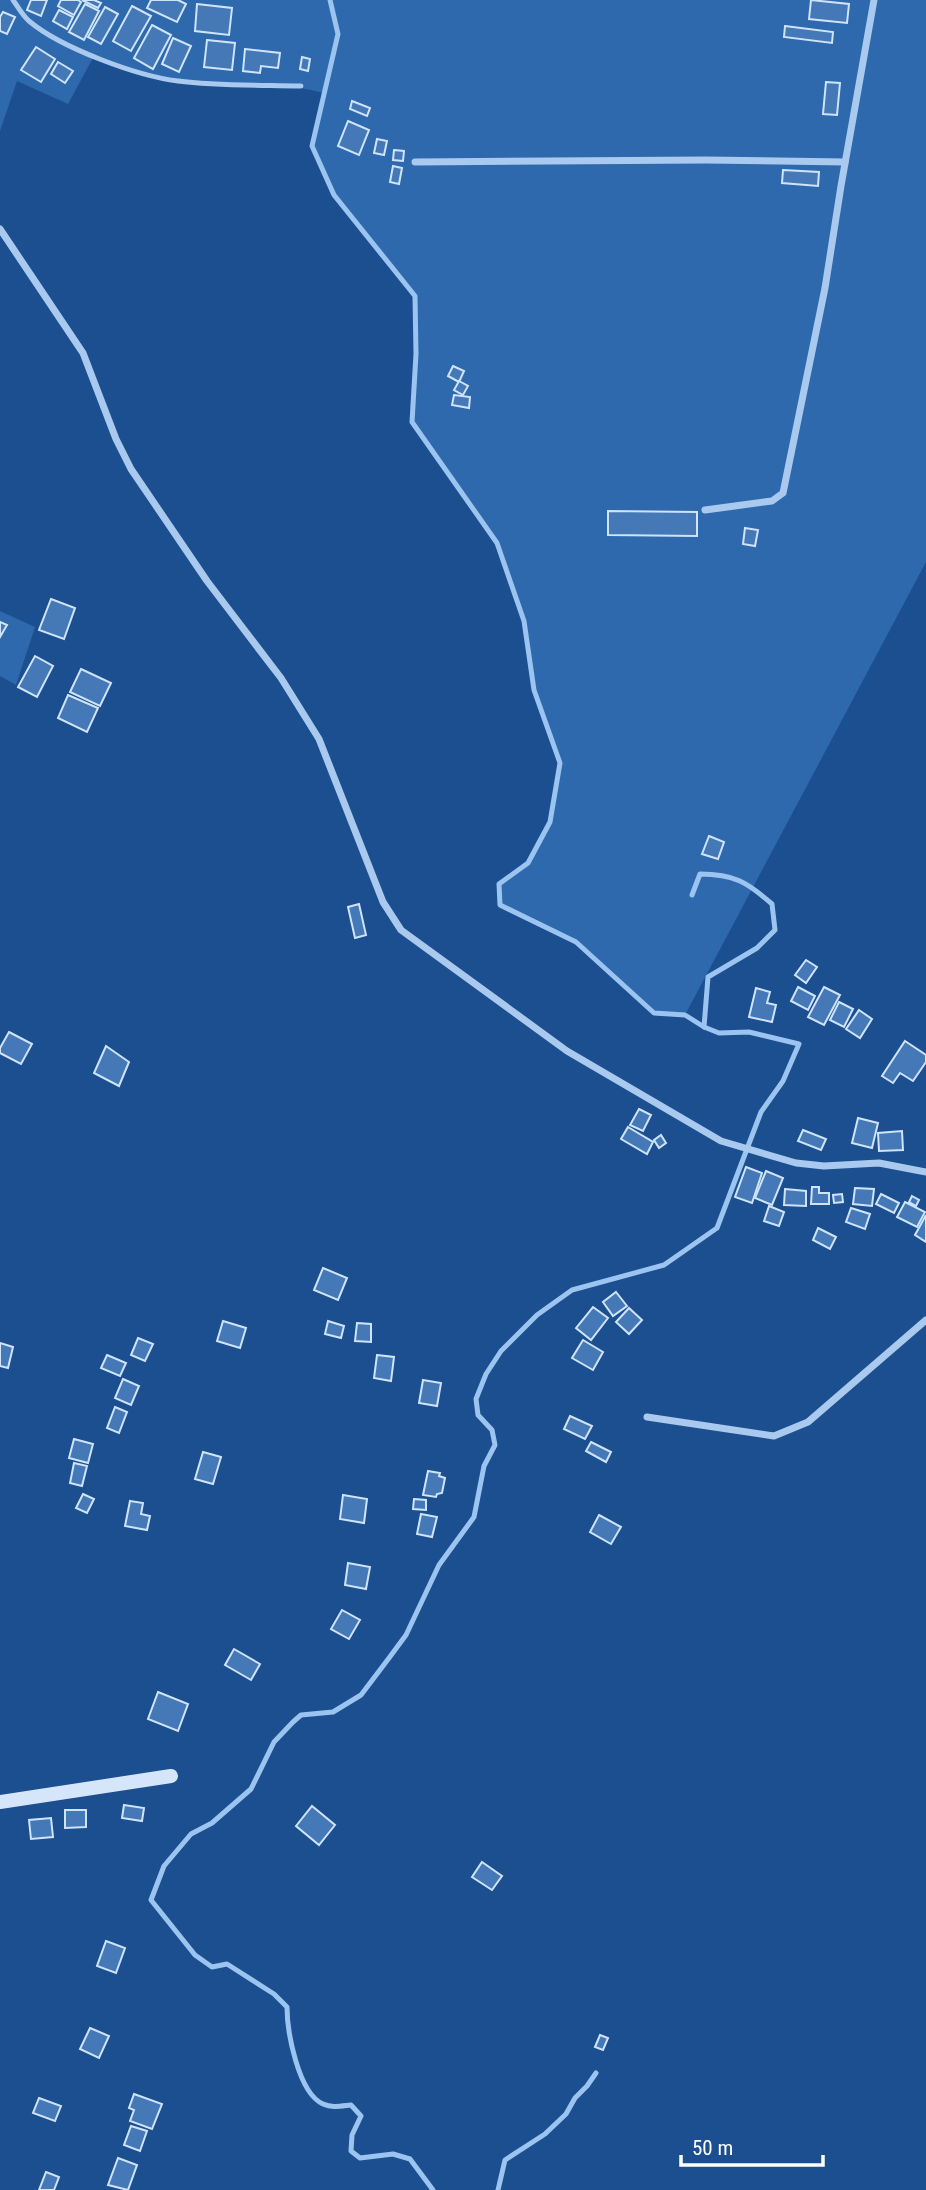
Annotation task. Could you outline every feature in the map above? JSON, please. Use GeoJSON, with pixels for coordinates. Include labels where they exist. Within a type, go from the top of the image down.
{"type":"FeatureCollection","features":[{"type":"Feature","properties":{"kind":"street"},"geometry":{"type":"LineString","coordinates":[[705,510],[772,501],[783,493],[825,288],[874,0]]}},
{"type":"Feature","properties":{"kind":"street"},"geometry":{"type":"LineString","coordinates":[[415,162],[845,162]]}},
{"type":"Feature","properties":{"kind":"street"},"geometry":{"type":"LineString","coordinates":[[0,229],[83,353],[116,439],[131,469],[207,581],[281,678],[319,739],[383,902],[401,930],[567,1051],[721,1141],[796,1163],[824,1166],[879,1164],[926,1172]]}},
{"type":"Feature","properties":{"kind":"street"},"geometry":{"type":"LineString","coordinates":[[647,1417],[774,1436],[808,1422],[926,1320]]}},
{"type":"Feature","properties":{"kind":"street"},"geometry":{"type":"LineString","coordinates":[[0,1802],[171,1776]]}},
{"type":"Feature","properties":{"kind":"lane"},"geometry":{"type":"LineString","coordinates":[[13,0],[28,20],[45,32],[93,56],[145,75],[177,81],[301,86]]}},
{"type":"Feature","properties":{"kind":"shaded area"},"geometry":{"type":"Polygon","coordinates":[[[0,0],[926,0],[926,562],[685,1015],[654,1013],[576,942],[500,905],[499,884],[528,863],[550,822],[560,763],[534,690],[524,621],[497,543],[412,422],[416,354],[415,296],[334,195],[312,146],[324,93],[288,86],[195,83],[166,79],[94,56],[68,104],[17,81],[0,131],[0,0]]]}},
{"type":"Feature","properties":{"kind":"shaded area"},"geometry":{"type":"Polygon","coordinates":[[[0,611],[35,627],[16,685],[0,676],[0,611]]]}},
{"type":"Feature","properties":{"kind":"building"},"geometry":{"type":"Polygon","coordinates":[[[31,0],[47,0],[41,16],[27,10],[31,0]]]}},
{"type":"Feature","properties":{"kind":"building"},"geometry":{"type":"Polygon","coordinates":[[[61,0],[81,2],[74,15],[58,6],[61,0]]]}},
{"type":"Feature","properties":{"kind":"building"},"geometry":{"type":"Polygon","coordinates":[[[82,0],[94,0],[101,3],[98,8],[82,0]]]}},
{"type":"Feature","properties":{"kind":"building"},"geometry":{"type":"Polygon","coordinates":[[[151,0],[178,0],[186,4],[177,22],[147,8],[151,0]]]}},
{"type":"Feature","properties":{"kind":"building"},"geometry":{"type":"Polygon","coordinates":[[[811,0],[849,4],[847,23],[809,19],[811,0]]]}},
{"type":"Feature","properties":{"kind":"building"},"geometry":{"type":"Polygon","coordinates":[[[85,4],[99,11],[84,40],[69,32],[85,4]]]}},
{"type":"Feature","properties":{"kind":"building"},"geometry":{"type":"Polygon","coordinates":[[[197,4],[232,8],[229,35],[195,31],[197,4]]]}},
{"type":"Feature","properties":{"kind":"building"},"geometry":{"type":"Polygon","coordinates":[[[132,6],[151,16],[131,51],[113,41],[132,6]]]}},
{"type":"Feature","properties":{"kind":"building"},"geometry":{"type":"Polygon","coordinates":[[[105,7],[118,14],[101,44],[88,37],[105,7]]]}},
{"type":"Feature","properties":{"kind":"building"},"geometry":{"type":"Polygon","coordinates":[[[59,10],[73,17],[67,29],[53,21],[59,10]]]}},
{"type":"Feature","properties":{"kind":"building"},"geometry":{"type":"Polygon","coordinates":[[[3,12],[15,17],[7,34],[0,31],[0,17],[3,12]]]}},
{"type":"Feature","properties":{"kind":"building"},"geometry":{"type":"Polygon","coordinates":[[[152,25],[171,35],[153,69],[134,58],[152,25]]]}},
{"type":"Feature","properties":{"kind":"building"},"geometry":{"type":"Polygon","coordinates":[[[785,26],[833,32],[832,43],[784,37],[785,26]]]}},
{"type":"Feature","properties":{"kind":"building"},"geometry":{"type":"Polygon","coordinates":[[[173,38],[191,46],[179,72],[162,64],[173,38]]]}},
{"type":"Feature","properties":{"kind":"building"},"geometry":{"type":"Polygon","coordinates":[[[207,40],[235,43],[232,70],[204,67],[207,40]]]}},
{"type":"Feature","properties":{"kind":"building"},"geometry":{"type":"Polygon","coordinates":[[[36,47],[55,59],[41,82],[21,70],[36,47]]]}},
{"type":"Feature","properties":{"kind":"building"},"geometry":{"type":"Polygon","coordinates":[[[245,49],[280,53],[278,68],[261,66],[260,73],[243,71],[245,49]]]}},
{"type":"Feature","properties":{"kind":"building"},"geometry":{"type":"Polygon","coordinates":[[[302,57],[310,59],[308,71],[300,69],[302,57]]]}},
{"type":"Feature","properties":{"kind":"building"},"geometry":{"type":"Polygon","coordinates":[[[58,62],[73,71],[65,83],[51,74],[58,62]]]}},
{"type":"Feature","properties":{"kind":"building"},"geometry":{"type":"Polygon","coordinates":[[[826,82],[840,83],[837,115],[823,114],[826,82]]]}},
{"type":"Feature","properties":{"kind":"building"},"geometry":{"type":"Polygon","coordinates":[[[352,101],[370,108],[367,116],[350,109],[352,101]]]}},
{"type":"Feature","properties":{"kind":"building"},"geometry":{"type":"Polygon","coordinates":[[[348,121],[369,130],[359,155],[338,146],[348,121]]]}},
{"type":"Feature","properties":{"kind":"building"},"geometry":{"type":"Polygon","coordinates":[[[377,139],[387,141],[384,155],[374,153],[377,139]]]}},
{"type":"Feature","properties":{"kind":"building"},"geometry":{"type":"Polygon","coordinates":[[[394,150],[404,151],[403,161],[393,160],[394,150]]]}},
{"type":"Feature","properties":{"kind":"building"},"geometry":{"type":"Polygon","coordinates":[[[393,166],[402,168],[399,184],[390,182],[393,166]]]}},
{"type":"Feature","properties":{"kind":"building"},"geometry":{"type":"Polygon","coordinates":[[[783,170],[819,172],[818,186],[782,183],[783,170]]]}},
{"type":"Feature","properties":{"kind":"building"},"geometry":{"type":"Polygon","coordinates":[[[453,366],[464,371],[459,382],[448,376],[453,366]]]}},
{"type":"Feature","properties":{"kind":"building"},"geometry":{"type":"Polygon","coordinates":[[[459,381],[468,386],[463,395],[454,390],[459,381]]]}},
{"type":"Feature","properties":{"kind":"building"},"geometry":{"type":"Polygon","coordinates":[[[454,395],[470,397],[469,408],[452,405],[454,395]]]}},
{"type":"Feature","properties":{"kind":"building"},"geometry":{"type":"Polygon","coordinates":[[[608,511],[697,512],[697,536],[608,535],[608,511]]]}},
{"type":"Feature","properties":{"kind":"building"},"geometry":{"type":"Polygon","coordinates":[[[745,528],[758,530],[755,546],[743,544],[745,528]]]}},
{"type":"Feature","properties":{"kind":"building"},"geometry":{"type":"Polygon","coordinates":[[[51,599],[75,608],[64,639],[39,630],[51,599]]]}},
{"type":"Feature","properties":{"kind":"building"},"geometry":{"type":"Polygon","coordinates":[[[0,622],[7,625],[0,637],[0,622]]]}},
{"type":"Feature","properties":{"kind":"building"},"geometry":{"type":"Polygon","coordinates":[[[35,656],[53,666],[37,697],[18,687],[35,656]]]}},
{"type":"Feature","properties":{"kind":"building"},"geometry":{"type":"Polygon","coordinates":[[[81,669],[111,683],[100,706],[70,692],[81,669]]]}},
{"type":"Feature","properties":{"kind":"building"},"geometry":{"type":"Polygon","coordinates":[[[68,695],[98,708],[87,732],[58,718],[68,695]]]}},
{"type":"Feature","properties":{"kind":"building"},"geometry":{"type":"Polygon","coordinates":[[[709,836],[724,842],[718,859],[702,854],[709,836]]]}},
{"type":"Feature","properties":{"kind":"building"},"geometry":{"type":"Polygon","coordinates":[[[359,904],[366,935],[355,938],[348,907],[359,904]]]}},
{"type":"Feature","properties":{"kind":"building"},"geometry":{"type":"Polygon","coordinates":[[[806,960],[817,967],[806,983],[795,975],[806,960]]]}},
{"type":"Feature","properties":{"kind":"building"},"geometry":{"type":"Polygon","coordinates":[[[798,987],[815,996],[808,1010],[791,1001],[798,987]]]}},
{"type":"Feature","properties":{"kind":"building"},"geometry":{"type":"Polygon","coordinates":[[[824,987],[840,995],[824,1025],[808,1017],[824,987]]]}},
{"type":"Feature","properties":{"kind":"building"},"geometry":{"type":"Polygon","coordinates":[[[756,988],[770,992],[767,1003],[776,1005],[772,1022],[749,1017],[756,988]]]}},
{"type":"Feature","properties":{"kind":"building"},"geometry":{"type":"Polygon","coordinates":[[[839,1002],[853,1009],[844,1027],[830,1020],[839,1002]]]}},
{"type":"Feature","properties":{"kind":"building"},"geometry":{"type":"Polygon","coordinates":[[[859,1010],[872,1019],[860,1038],[846,1029],[859,1010]]]}},
{"type":"Feature","properties":{"kind":"building"},"geometry":{"type":"Polygon","coordinates":[[[9,1032],[32,1044],[21,1064],[0,1053],[9,1032]]]}},
{"type":"Feature","properties":{"kind":"building"},"geometry":{"type":"Polygon","coordinates":[[[905,1041],[926,1055],[926,1062],[913,1081],[900,1073],[893,1083],[882,1076],[905,1041]]]}},
{"type":"Feature","properties":{"kind":"building"},"geometry":{"type":"Polygon","coordinates":[[[106,1046],[129,1062],[119,1086],[94,1073],[106,1046]]]}},
{"type":"Feature","properties":{"kind":"building"},"geometry":{"type":"Polygon","coordinates":[[[639,1109],[651,1115],[643,1131],[630,1125],[639,1109]]]}},
{"type":"Feature","properties":{"kind":"building"},"geometry":{"type":"Polygon","coordinates":[[[858,1118],[878,1123],[872,1148],[852,1143],[858,1118]]]}},
{"type":"Feature","properties":{"kind":"building"},"geometry":{"type":"Polygon","coordinates":[[[628,1127],[653,1142],[647,1154],[621,1139],[628,1127]]]}},
{"type":"Feature","properties":{"kind":"building"},"geometry":{"type":"Polygon","coordinates":[[[803,1130],[826,1139],[821,1150],[798,1141],[803,1130]]]}},
{"type":"Feature","properties":{"kind":"building"},"geometry":{"type":"Polygon","coordinates":[[[902,1131],[903,1150],[879,1151],[878,1133],[902,1131]]]}},
{"type":"Feature","properties":{"kind":"building"},"geometry":{"type":"Polygon","coordinates":[[[661,1135],[666,1143],[659,1148],[654,1140],[661,1135]]]}},
{"type":"Feature","properties":{"kind":"building"},"geometry":{"type":"Polygon","coordinates":[[[746,1167],[762,1173],[752,1203],[735,1197],[746,1167]]]}},
{"type":"Feature","properties":{"kind":"building"},"geometry":{"type":"Polygon","coordinates":[[[766,1171],[783,1178],[772,1205],[755,1198],[766,1171]]]}},
{"type":"Feature","properties":{"kind":"building"},"geometry":{"type":"Polygon","coordinates":[[[812,1187],[819,1187],[819,1193],[829,1193],[829,1204],[811,1204],[812,1187]]]}},
{"type":"Feature","properties":{"kind":"building"},"geometry":{"type":"Polygon","coordinates":[[[855,1188],[874,1189],[872,1206],[853,1204],[855,1188]]]}},
{"type":"Feature","properties":{"kind":"building"},"geometry":{"type":"Polygon","coordinates":[[[785,1189],[806,1191],[806,1206],[784,1205],[785,1189]]]}},
{"type":"Feature","properties":{"kind":"building"},"geometry":{"type":"Polygon","coordinates":[[[842,1194],[843,1202],[834,1203],[833,1195],[842,1194]]]}},
{"type":"Feature","properties":{"kind":"building"},"geometry":{"type":"Polygon","coordinates":[[[881,1194],[899,1203],[894,1213],[876,1204],[881,1194]]]}},
{"type":"Feature","properties":{"kind":"building"},"geometry":{"type":"Polygon","coordinates":[[[912,1196],[919,1200],[916,1206],[909,1202],[912,1196]]]}},
{"type":"Feature","properties":{"kind":"building"},"geometry":{"type":"Polygon","coordinates":[[[905,1202],[925,1212],[917,1227],[897,1217],[905,1202]]]}},
{"type":"Feature","properties":{"kind":"building"},"geometry":{"type":"Polygon","coordinates":[[[769,1206],[784,1212],[779,1226],[764,1221],[769,1206]]]}},
{"type":"Feature","properties":{"kind":"building"},"geometry":{"type":"Polygon","coordinates":[[[851,1208],[870,1214],[865,1229],[846,1222],[851,1208]]]}},
{"type":"Feature","properties":{"kind":"building"},"geometry":{"type":"Polygon","coordinates":[[[926,1215],[926,1242],[915,1235],[926,1215]]]}},
{"type":"Feature","properties":{"kind":"building"},"geometry":{"type":"Polygon","coordinates":[[[818,1228],[836,1237],[830,1249],[813,1240],[818,1228]]]}},
{"type":"Feature","properties":{"kind":"building"},"geometry":{"type":"Polygon","coordinates":[[[323,1268],[347,1278],[338,1300],[314,1290],[323,1268]]]}},
{"type":"Feature","properties":{"kind":"building"},"geometry":{"type":"Polygon","coordinates":[[[616,1292],[627,1306],[613,1316],[603,1302],[616,1292]]]}},
{"type":"Feature","properties":{"kind":"building"},"geometry":{"type":"Polygon","coordinates":[[[593,1307],[608,1318],[591,1340],[576,1328],[593,1307]]]}},
{"type":"Feature","properties":{"kind":"building"},"geometry":{"type":"Polygon","coordinates":[[[629,1308],[642,1320],[629,1334],[616,1322],[629,1308]]]}},
{"type":"Feature","properties":{"kind":"building"},"geometry":{"type":"Polygon","coordinates":[[[223,1321],[246,1328],[240,1348],[217,1341],[223,1321]]]}},
{"type":"Feature","properties":{"kind":"building"},"geometry":{"type":"Polygon","coordinates":[[[328,1321],[344,1326],[341,1338],[325,1334],[328,1321]]]}},
{"type":"Feature","properties":{"kind":"building"},"geometry":{"type":"Polygon","coordinates":[[[357,1323],[371,1324],[371,1342],[355,1341],[357,1323]]]}},
{"type":"Feature","properties":{"kind":"building"},"geometry":{"type":"Polygon","coordinates":[[[138,1338],[153,1344],[145,1361],[131,1355],[138,1338]]]}},
{"type":"Feature","properties":{"kind":"building"},"geometry":{"type":"Polygon","coordinates":[[[583,1340],[603,1352],[593,1370],[572,1358],[583,1340]]]}},
{"type":"Feature","properties":{"kind":"building"},"geometry":{"type":"Polygon","coordinates":[[[0,1343],[13,1347],[8,1368],[0,1366],[0,1343]]]}},
{"type":"Feature","properties":{"kind":"building"},"geometry":{"type":"Polygon","coordinates":[[[107,1355],[126,1363],[120,1376],[101,1368],[107,1355]]]}},
{"type":"Feature","properties":{"kind":"building"},"geometry":{"type":"Polygon","coordinates":[[[377,1355],[394,1357],[391,1381],[374,1378],[377,1355]]]}},
{"type":"Feature","properties":{"kind":"building"},"geometry":{"type":"Polygon","coordinates":[[[123,1379],[139,1386],[131,1405],[115,1398],[123,1379]]]}},
{"type":"Feature","properties":{"kind":"building"},"geometry":{"type":"Polygon","coordinates":[[[423,1380],[441,1383],[437,1406],[419,1403],[423,1380]]]}},
{"type":"Feature","properties":{"kind":"building"},"geometry":{"type":"Polygon","coordinates":[[[115,1407],[127,1412],[119,1433],[107,1428],[115,1407]]]}},
{"type":"Feature","properties":{"kind":"building"},"geometry":{"type":"Polygon","coordinates":[[[570,1416],[592,1426],[585,1439],[564,1429],[570,1416]]]}},
{"type":"Feature","properties":{"kind":"building"},"geometry":{"type":"Polygon","coordinates":[[[74,1439],[93,1444],[88,1463],[69,1458],[74,1439]]]}},
{"type":"Feature","properties":{"kind":"building"},"geometry":{"type":"Polygon","coordinates":[[[591,1442],[611,1452],[606,1462],[586,1451],[591,1442]]]}},
{"type":"Feature","properties":{"kind":"building"},"geometry":{"type":"Polygon","coordinates":[[[203,1452],[221,1457],[213,1484],[195,1479],[203,1452]]]}},
{"type":"Feature","properties":{"kind":"building"},"geometry":{"type":"Polygon","coordinates":[[[74,1463],[87,1466],[82,1486],[70,1483],[74,1463]]]}},
{"type":"Feature","properties":{"kind":"building"},"geometry":{"type":"Polygon","coordinates":[[[428,1471],[440,1473],[439,1476],[445,1478],[442,1493],[436,1497],[423,1495],[428,1471]]]}},
{"type":"Feature","properties":{"kind":"building"},"geometry":{"type":"Polygon","coordinates":[[[83,1494],[94,1499],[87,1513],[76,1508],[83,1494]]]}},
{"type":"Feature","properties":{"kind":"building"},"geometry":{"type":"Polygon","coordinates":[[[343,1495],[367,1499],[364,1523],[340,1519],[343,1495]]]}},
{"type":"Feature","properties":{"kind":"building"},"geometry":{"type":"Polygon","coordinates":[[[414,1499],[426,1500],[426,1510],[413,1509],[414,1499]]]}},
{"type":"Feature","properties":{"kind":"building"},"geometry":{"type":"Polygon","coordinates":[[[130,1501],[143,1503],[141,1514],[150,1516],[147,1530],[125,1526],[130,1501]]]}},
{"type":"Feature","properties":{"kind":"building"},"geometry":{"type":"Polygon","coordinates":[[[421,1514],[437,1517],[432,1537],[417,1534],[421,1514]]]}},
{"type":"Feature","properties":{"kind":"building"},"geometry":{"type":"Polygon","coordinates":[[[599,1515],[621,1527],[611,1544],[590,1532],[599,1515]]]}},
{"type":"Feature","properties":{"kind":"building"},"geometry":{"type":"Polygon","coordinates":[[[348,1563],[370,1567],[366,1589],[345,1585],[348,1563]]]}},
{"type":"Feature","properties":{"kind":"building"},"geometry":{"type":"Polygon","coordinates":[[[342,1610],[360,1620],[349,1639],[331,1629],[342,1610]]]}},
{"type":"Feature","properties":{"kind":"building"},"geometry":{"type":"Polygon","coordinates":[[[234,1649],[260,1664],[251,1680],[225,1665],[234,1649]]]}},
{"type":"Feature","properties":{"kind":"building"},"geometry":{"type":"Polygon","coordinates":[[[158,1692],[188,1704],[178,1731],[148,1719],[158,1692]]]}},
{"type":"Feature","properties":{"kind":"building"},"geometry":{"type":"Polygon","coordinates":[[[124,1805],[144,1808],[142,1821],[122,1818],[124,1805]]]}},
{"type":"Feature","properties":{"kind":"building"},"geometry":{"type":"Polygon","coordinates":[[[312,1806],[335,1825],[319,1845],[296,1826],[312,1806]]]}},
{"type":"Feature","properties":{"kind":"building"},"geometry":{"type":"Polygon","coordinates":[[[65,1810],[86,1810],[86,1827],[65,1828],[65,1810]]]}},
{"type":"Feature","properties":{"kind":"building"},"geometry":{"type":"Polygon","coordinates":[[[51,1818],[53,1837],[31,1839],[29,1820],[51,1818]]]}},
{"type":"Feature","properties":{"kind":"building"},"geometry":{"type":"Polygon","coordinates":[[[482,1862],[502,1876],[492,1890],[472,1877],[482,1862]]]}},
{"type":"Feature","properties":{"kind":"building"},"geometry":{"type":"Polygon","coordinates":[[[106,1941],[125,1948],[116,1973],[97,1966],[106,1941]]]}},
{"type":"Feature","properties":{"kind":"building"},"geometry":{"type":"Polygon","coordinates":[[[90,2028],[109,2036],[99,2058],[80,2049],[90,2028]]]}},
{"type":"Feature","properties":{"kind":"building"},"geometry":{"type":"Polygon","coordinates":[[[600,2035],[608,2038],[603,2050],[595,2047],[600,2035]]]}},
{"type":"Feature","properties":{"kind":"building"},"geometry":{"type":"Polygon","coordinates":[[[134,2094],[162,2104],[152,2129],[130,2121],[134,2110],[129,2108],[134,2094]]]}},
{"type":"Feature","properties":{"kind":"building"},"geometry":{"type":"Polygon","coordinates":[[[39,2098],[61,2106],[55,2121],[33,2113],[39,2098]]]}},
{"type":"Feature","properties":{"kind":"building"},"geometry":{"type":"Polygon","coordinates":[[[131,2126],[147,2131],[140,2151],[124,2145],[131,2126]]]}},
{"type":"Feature","properties":{"kind":"building"},"geometry":{"type":"Polygon","coordinates":[[[118,2158],[137,2165],[128,2190],[108,2185],[118,2158]]]}},
{"type":"Feature","properties":{"kind":"building"},"geometry":{"type":"Polygon","coordinates":[[[46,2172],[59,2177],[54,2190],[39,2190],[46,2172]]]}},
{"type":"Feature","properties":{"kind":"waterway"},"geometry":{"type":"LineString","coordinates":[[330,0],[338,34],[312,146],[334,195],[415,296],[416,354],[412,422],[497,543],[524,621],[534,690],[560,763],[550,822],[528,863],[499,884],[500,905],[576,942],[654,1013],[685,1015],[704,1027]]}},
{"type":"Feature","properties":{"kind":"waterway"},"geometry":{"type":"LineString","coordinates":[[433,2190],[410,2159],[393,2154],[360,2158],[351,2151],[352,2135],[361,2116],[351,2105],[323,2104],[314,2098],[307,2088],[292,2045],[287,2007],[274,1994],[227,1964],[212,1967],[195,1955],[151,1900],[164,1866],[191,1834],[212,1823],[251,1789],[274,1742],[293,1722],[301,1715],[333,1712],[361,1695],[406,1635],[439,1565],[474,1517],[484,1466],[495,1445],[492,1430],[478,1415],[476,1399],[486,1374],[501,1351],[537,1315],[572,1290],[664,1265],[717,1228],[761,1112],[783,1081],[799,1044],[749,1032],[719,1033],[704,1027],[708,977],[757,948],[775,930],[772,904],[739,881],[700,874],[692,895]]}},
{"type":"Feature","properties":{"kind":"waterway"},"geometry":{"type":"LineString","coordinates":[[498,2190],[505,2160],[545,2134],[566,2114],[575,2098],[596,2073]]}}]}
